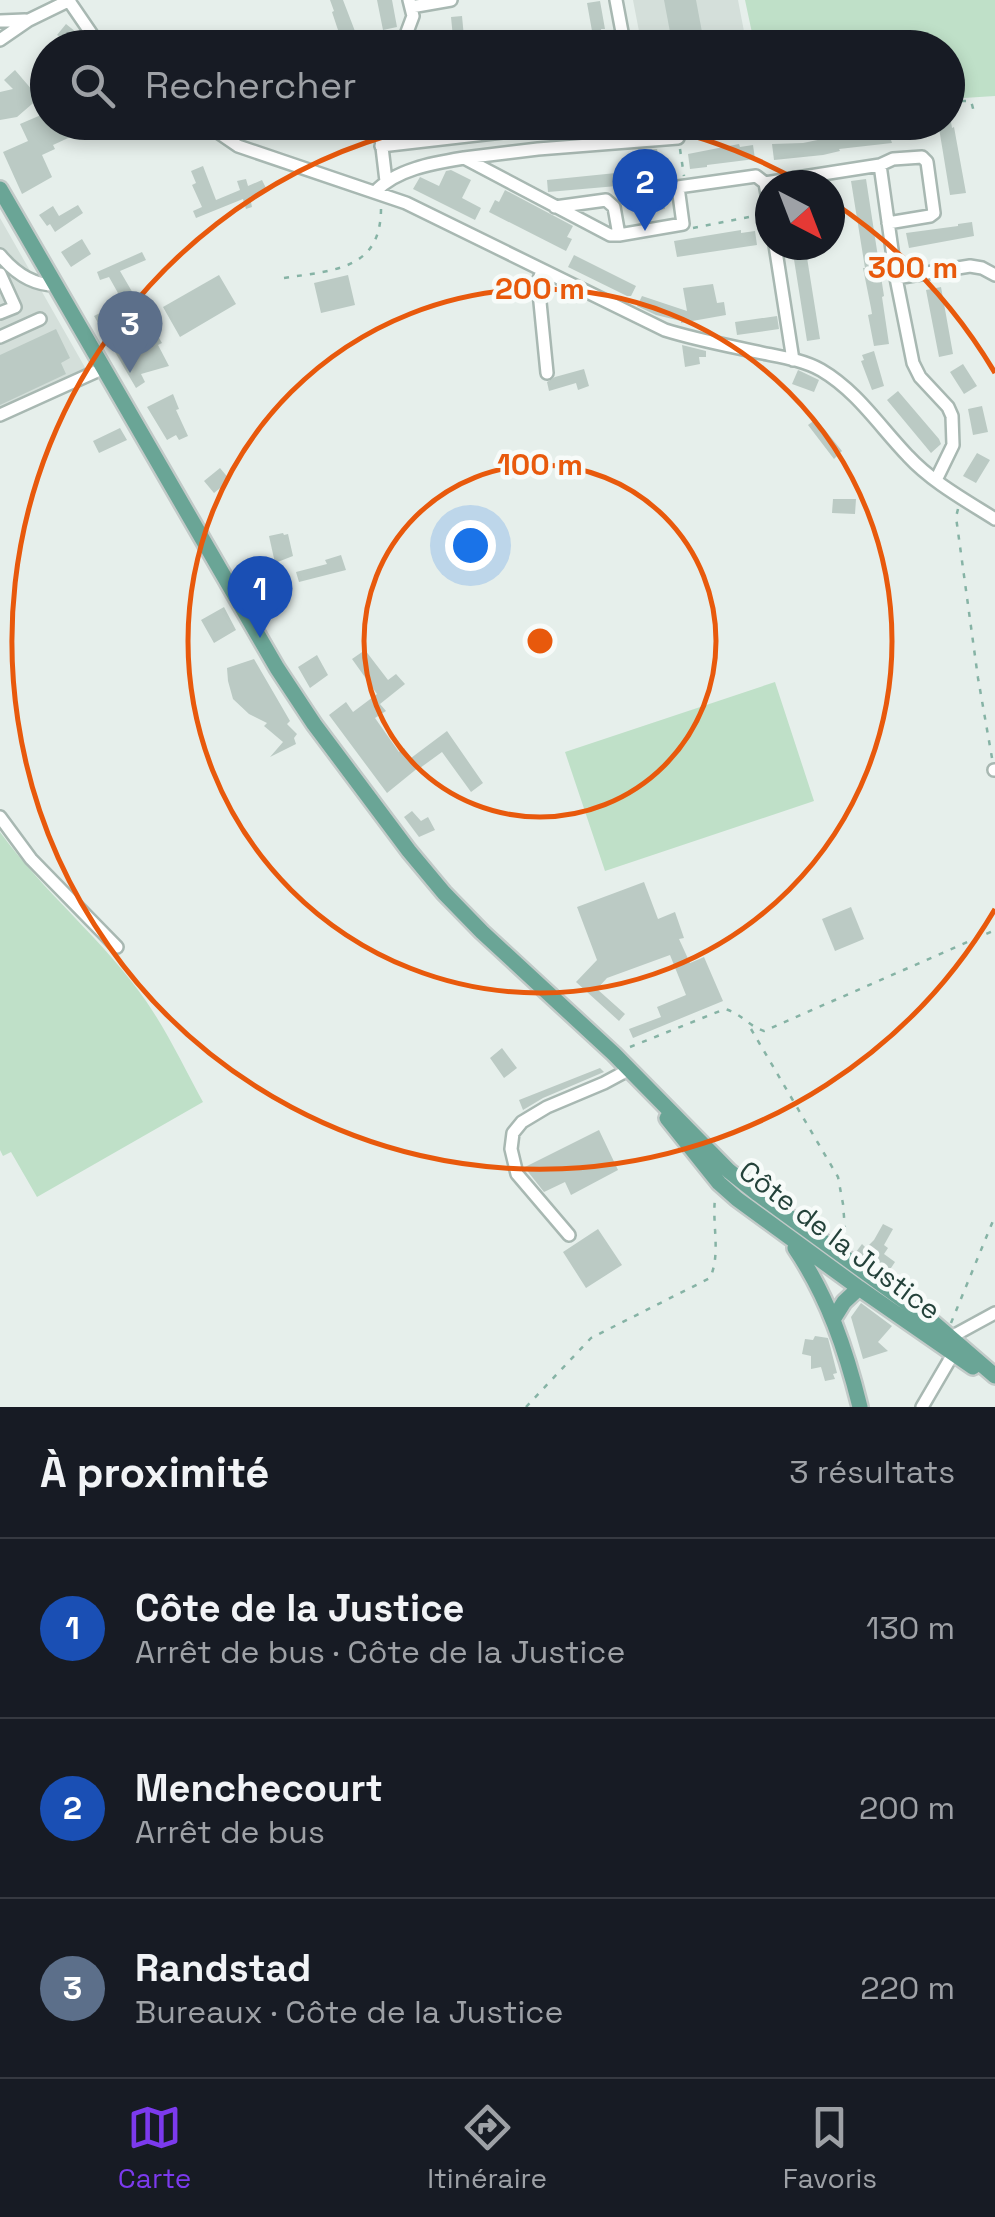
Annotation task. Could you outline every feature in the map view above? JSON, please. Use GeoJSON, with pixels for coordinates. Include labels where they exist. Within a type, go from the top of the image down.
{"type":"FeatureCollection","features":[{"type":"Feature","properties":{"kind":"main road","name":"Côte de la Justice"},"geometry":{"type":"LineString","coordinates":[[0,189],[277,668],[314,724],[444,894],[614,1054],[729,1171],[993,1371]]}},
{"type":"Feature","properties":{"kind":"main road","name":"Côte de la Justice"},"geometry":{"type":"LineString","coordinates":[[632,1072],[719,1183],[737,1199],[953,1354],[993,1371]]}},
{"type":"Feature","properties":{"kind":"main road"},"geometry":{"type":"LineString","coordinates":[[787,1236],[834,1318],[860,1407]]}},
{"type":"Feature","properties":{"kind":"main road"},"geometry":{"type":"LineString","coordinates":[[834,1318],[859,1288]]}},
{"type":"Feature","properties":{"kind":"street"},"geometry":{"type":"LineString","coordinates":[[0,40],[70,0],[89,30]]}},
{"type":"Feature","properties":{"kind":"street"},"geometry":{"type":"LineString","coordinates":[[408,30],[413,16],[410,3],[451,0]]}},
{"type":"Feature","properties":{"kind":"street"},"geometry":{"type":"LineString","coordinates":[[616,0],[621,30]]}},
{"type":"Feature","properties":{"kind":"street"},"geometry":{"type":"LineString","coordinates":[[0,21],[29,20]]}},
{"type":"Feature","properties":{"kind":"street"},"geometry":{"type":"LineString","coordinates":[[229,140],[406,203],[665,330],[792,360],[822,371],[874,416],[908,457],[995,519]]}},
{"type":"Feature","properties":{"kind":"street"},"geometry":{"type":"LineString","coordinates":[[381,140],[386,180]]}},
{"type":"Feature","properties":{"kind":"street"},"geometry":{"type":"LineString","coordinates":[[381,146],[434,140]]}},
{"type":"Feature","properties":{"kind":"street"},"geometry":{"type":"LineString","coordinates":[[378,193],[386,180],[464,158],[653,140]]}},
{"type":"Feature","properties":{"kind":"street"},"geometry":{"type":"LineString","coordinates":[[845,170],[922,157],[934,213],[888,222]]}},
{"type":"Feature","properties":{"kind":"street"},"geometry":{"type":"LineString","coordinates":[[464,158],[555,207],[618,235],[683,224],[678,187],[755,176]]}},
{"type":"Feature","properties":{"kind":"street"},"geometry":{"type":"LineString","coordinates":[[880,165],[913,363],[952,416],[953,445],[936,480]]}},
{"type":"Feature","properties":{"kind":"street"},"geometry":{"type":"LineString","coordinates":[[555,207],[606,200],[614,207],[618,235]]}},
{"type":"Feature","properties":{"kind":"street"},"geometry":{"type":"LineString","coordinates":[[0,255],[41,285],[55,286]]}},
{"type":"Feature","properties":{"kind":"street"},"geometry":{"type":"LineString","coordinates":[[777,260],[792,360]]}},
{"type":"Feature","properties":{"kind":"street"},"geometry":{"type":"LineString","coordinates":[[896,278],[970,266],[995,275]]}},
{"type":"Feature","properties":{"kind":"street"},"geometry":{"type":"LineString","coordinates":[[542,271],[538,282],[547,372]]}},
{"type":"Feature","properties":{"kind":"street"},"geometry":{"type":"LineString","coordinates":[[0,274],[15,306],[0,314]]}},
{"type":"Feature","properties":{"kind":"street"},"geometry":{"type":"LineString","coordinates":[[0,336],[40,319]]}},
{"type":"Feature","properties":{"kind":"street"},"geometry":{"type":"LineString","coordinates":[[0,415],[104,368]]}},
{"type":"Feature","properties":{"kind":"street"},"geometry":{"type":"LineString","coordinates":[[0,817],[31,859],[117,947]]}},
{"type":"Feature","properties":{"kind":"street"},"geometry":{"type":"LineString","coordinates":[[570,1236],[517,1174],[511,1149],[513,1133],[522,1122],[547,1107],[632,1072]]}},
{"type":"Feature","properties":{"kind":"street"},"geometry":{"type":"LineString","coordinates":[[949,1335],[995,1313]]}},
{"type":"Feature","properties":{"kind":"street"},"geometry":{"type":"LineString","coordinates":[[922,1407],[953,1354]]}},
{"type":"Feature","properties":{"kind":"path"},"geometry":{"type":"LineString","coordinates":[[965,101],[971,101],[974,112]]}},
{"type":"Feature","properties":{"kind":"path"},"geometry":{"type":"LineString","coordinates":[[678,140],[686,186]]}},
{"type":"Feature","properties":{"kind":"path"},"geometry":{"type":"LineString","coordinates":[[284,278],[339,270],[365,255],[381,226],[378,193]]}},
{"type":"Feature","properties":{"kind":"path"},"geometry":{"type":"LineString","coordinates":[[683,224],[690,229],[755,215]]}},
{"type":"Feature","properties":{"kind":"path"},"geometry":{"type":"LineString","coordinates":[[961,498],[956,517],[994,770]]}},
{"type":"Feature","properties":{"kind":"path"},"geometry":{"type":"LineString","coordinates":[[749,1026],[764,1031],[995,930]]}},
{"type":"Feature","properties":{"kind":"path"},"geometry":{"type":"LineString","coordinates":[[614,1054],[725,1008],[738,1013],[838,1178],[844,1204],[846,1259]]}},
{"type":"Feature","properties":{"kind":"path"},"geometry":{"type":"LineString","coordinates":[[526,1407],[592,1338],[710,1278],[716,1265],[714,1203],[719,1183]]}},
{"type":"Feature","properties":{"kind":"path"},"geometry":{"type":"LineString","coordinates":[[949,1335],[995,1216]]}},
{"type":"Feature","properties":{"kind":"shaded area"},"geometry":{"type":"Polygon","coordinates":[[[633,0],[738,0],[744,30],[639,30],[633,0]]]}},
{"type":"Feature","properties":{"kind":"shaded area"},"geometry":{"type":"Polygon","coordinates":[[[0,218],[91,378],[0,422],[0,218]]]}},
{"type":"Feature","properties":{"kind":"green space"},"geometry":{"type":"Polygon","coordinates":[[[745,0],[995,0],[995,96],[965,98],[965,30],[751,30],[745,0]]]}},
{"type":"Feature","properties":{"kind":"green space"},"geometry":{"type":"Polygon","coordinates":[[[775,682],[814,801],[605,871],[565,752],[775,682]]]}},
{"type":"Feature","properties":{"kind":"green space"},"geometry":{"type":"Polygon","coordinates":[[[0,832],[146,1001],[203,1102],[37,1197],[11,1152],[3,1156],[0,1150],[0,832]]]}},
{"type":"Feature","properties":{"kind":"building"},"geometry":{"type":"Polygon","coordinates":[[[330,0],[343,0],[355,30],[338,30],[330,0]]]}},
{"type":"Feature","properties":{"kind":"building"},"geometry":{"type":"Polygon","coordinates":[[[377,0],[392,0],[397,27],[383,30],[377,0]]]}},
{"type":"Feature","properties":{"kind":"building"},"geometry":{"type":"Polygon","coordinates":[[[664,0],[696,0],[702,30],[670,30],[664,0]]]}},
{"type":"Feature","properties":{"kind":"building"},"geometry":{"type":"Polygon","coordinates":[[[600,1],[605,29],[592,30],[587,3],[600,1]]]}},
{"type":"Feature","properties":{"kind":"building"},"geometry":{"type":"Polygon","coordinates":[[[462,16],[463,30],[452,30],[451,17],[462,16]]]}},
{"type":"Feature","properties":{"kind":"building"},"geometry":{"type":"Polygon","coordinates":[[[15,70],[30,88],[30,106],[17,117],[0,120],[0,92],[13,89],[4,80],[15,70]]]}},
{"type":"Feature","properties":{"kind":"building"},"geometry":{"type":"Polygon","coordinates":[[[30,120],[30,140],[64,140],[42,155],[52,177],[22,194],[3,152],[28,141],[20,124],[30,120]]]}},
{"type":"Feature","properties":{"kind":"building"},"geometry":{"type":"Polygon","coordinates":[[[941,140],[956,140],[966,193],[950,195],[941,140]]]}},
{"type":"Feature","properties":{"kind":"building"},"geometry":{"type":"Polygon","coordinates":[[[892,143],[774,160],[772,144],[892,143]]]}},
{"type":"Feature","properties":{"kind":"building"},"geometry":{"type":"Polygon","coordinates":[[[753,145],[755,159],[690,169],[688,154],[753,145]]]}},
{"type":"Feature","properties":{"kind":"building"},"geometry":{"type":"Polygon","coordinates":[[[657,149],[665,209],[650,211],[642,150],[657,149]]]}},
{"type":"Feature","properties":{"kind":"building"},"geometry":{"type":"Polygon","coordinates":[[[203,166],[216,200],[240,190],[237,181],[246,179],[248,186],[262,180],[267,190],[250,197],[252,207],[246,209],[243,199],[196,218],[193,211],[202,207],[192,185],[196,183],[191,171],[203,166]]]}},
{"type":"Feature","properties":{"kind":"building"},"geometry":{"type":"Polygon","coordinates":[[[446,171],[471,180],[462,198],[481,208],[475,220],[413,189],[420,177],[439,186],[446,171]]]}},
{"type":"Feature","properties":{"kind":"building"},"geometry":{"type":"Polygon","coordinates":[[[616,173],[617,186],[548,192],[547,180],[616,173]]]}},
{"type":"Feature","properties":{"kind":"building"},"geometry":{"type":"Polygon","coordinates":[[[866,179],[889,344],[874,346],[851,181],[866,179]]]}},
{"type":"Feature","properties":{"kind":"building"},"geometry":{"type":"Polygon","coordinates":[[[505,190],[573,226],[566,251],[489,212],[505,190]]]}},
{"type":"Feature","properties":{"kind":"building"},"geometry":{"type":"Polygon","coordinates":[[[78,205],[83,213],[55,232],[39,215],[53,206],[59,216],[78,205]]]}},
{"type":"Feature","properties":{"kind":"building"},"geometry":{"type":"Polygon","coordinates":[[[972,222],[974,236],[909,248],[906,233],[972,222]]]}},
{"type":"Feature","properties":{"kind":"building"},"geometry":{"type":"Polygon","coordinates":[[[755,231],[755,245],[677,257],[674,241],[755,231]]]}},
{"type":"Feature","properties":{"kind":"building"},"geometry":{"type":"Polygon","coordinates":[[[82,239],[91,254],[71,267],[61,252],[82,239]]]}},
{"type":"Feature","properties":{"kind":"building"},"geometry":{"type":"Polygon","coordinates":[[[142,252],[146,260],[120,271],[162,343],[158,345],[169,366],[141,374],[145,382],[136,388],[94,316],[102,312],[122,346],[141,334],[109,277],[100,280],[97,272],[142,252]]]}},
{"type":"Feature","properties":{"kind":"building"},"geometry":{"type":"Polygon","coordinates":[[[574,255],[636,286],[631,296],[568,267],[574,255]]]}},
{"type":"Feature","properties":{"kind":"building"},"geometry":{"type":"Polygon","coordinates":[[[794,260],[807,260],[820,339],[807,341],[794,260]]]}},
{"type":"Feature","properties":{"kind":"building"},"geometry":{"type":"Polygon","coordinates":[[[219,275],[236,304],[180,337],[163,307],[219,275]]]}},
{"type":"Feature","properties":{"kind":"building"},"geometry":{"type":"Polygon","coordinates":[[[348,275],[355,305],[321,313],[314,283],[348,275]]]}},
{"type":"Feature","properties":{"kind":"building"},"geometry":{"type":"Polygon","coordinates":[[[713,284],[717,303],[724,302],[726,315],[681,323],[637,306],[642,296],[687,311],[683,288],[713,284]]]}},
{"type":"Feature","properties":{"kind":"building"},"geometry":{"type":"Polygon","coordinates":[[[941,287],[953,354],[939,357],[926,290],[941,287]]]}},
{"type":"Feature","properties":{"kind":"building"},"geometry":{"type":"Polygon","coordinates":[[[777,316],[779,329],[737,335],[735,322],[777,316]]]}},
{"type":"Feature","properties":{"kind":"building"},"geometry":{"type":"Polygon","coordinates":[[[56,329],[70,358],[61,363],[66,374],[0,405],[0,355],[56,329]]]}},
{"type":"Feature","properties":{"kind":"building"},"geometry":{"type":"Polygon","coordinates":[[[682,345],[706,351],[706,357],[699,357],[700,364],[685,367],[682,345]]]}},
{"type":"Feature","properties":{"kind":"building"},"geometry":{"type":"Polygon","coordinates":[[[874,351],[884,386],[872,390],[861,361],[862,355],[874,351]]]}},
{"type":"Feature","properties":{"kind":"building"},"geometry":{"type":"Polygon","coordinates":[[[963,364],[977,386],[964,394],[950,372],[963,364]]]}},
{"type":"Feature","properties":{"kind":"building"},"geometry":{"type":"Polygon","coordinates":[[[584,369],[589,386],[578,390],[576,383],[549,391],[547,382],[584,369]]]}},
{"type":"Feature","properties":{"kind":"building"},"geometry":{"type":"Polygon","coordinates":[[[798,370],[819,380],[814,392],[792,384],[798,370]]]}},
{"type":"Feature","properties":{"kind":"building"},"geometry":{"type":"Polygon","coordinates":[[[898,391],[939,439],[941,444],[931,453],[887,400],[898,391]]]}},
{"type":"Feature","properties":{"kind":"building"},"geometry":{"type":"Polygon","coordinates":[[[173,394],[188,436],[179,440],[176,435],[167,440],[147,407],[173,394]]]}},
{"type":"Feature","properties":{"kind":"building"},"geometry":{"type":"Polygon","coordinates":[[[982,406],[988,432],[973,435],[968,409],[982,406]]]}},
{"type":"Feature","properties":{"kind":"building"},"geometry":{"type":"Polygon","coordinates":[[[816,419],[842,451],[834,459],[808,425],[816,419]]]}},
{"type":"Feature","properties":{"kind":"building"},"geometry":{"type":"Polygon","coordinates":[[[120,428],[127,440],[99,453],[93,441],[120,428]]]}},
{"type":"Feature","properties":{"kind":"building"},"geometry":{"type":"Polygon","coordinates":[[[977,453],[990,460],[976,483],[963,476],[977,453]]]}},
{"type":"Feature","properties":{"kind":"building"},"geometry":{"type":"Polygon","coordinates":[[[220,468],[230,480],[214,493],[204,481],[220,468]]]}},
{"type":"Feature","properties":{"kind":"building"},"geometry":{"type":"Polygon","coordinates":[[[833,499],[856,499],[855,514],[832,513],[833,499]]]}},
{"type":"Feature","properties":{"kind":"building"},"geometry":{"type":"Polygon","coordinates":[[[288,534],[293,556],[275,563],[269,536],[288,534]]]}},
{"type":"Feature","properties":{"kind":"building"},"geometry":{"type":"Polygon","coordinates":[[[341,555],[346,570],[299,582],[296,572],[327,564],[325,560],[341,555]]]}},
{"type":"Feature","properties":{"kind":"building"},"geometry":{"type":"Polygon","coordinates":[[[224,607],[236,630],[214,643],[201,620],[224,607]]]}},
{"type":"Feature","properties":{"kind":"building"},"geometry":{"type":"Polygon","coordinates":[[[365,650],[388,680],[396,674],[405,684],[380,704],[386,711],[375,718],[399,752],[404,748],[411,758],[447,731],[483,783],[471,792],[442,752],[387,793],[329,715],[346,702],[353,712],[377,694],[352,659],[365,650]]]}},
{"type":"Feature","properties":{"kind":"building"},"geometry":{"type":"Polygon","coordinates":[[[317,655],[328,675],[310,688],[298,667],[317,655]]]}},
{"type":"Feature","properties":{"kind":"building"},"geometry":{"type":"Polygon","coordinates":[[[254,659],[290,721],[287,724],[297,734],[296,744],[270,757],[283,742],[264,726],[267,723],[249,714],[233,699],[228,681],[227,668],[254,659]]]}},
{"type":"Feature","properties":{"kind":"building"},"geometry":{"type":"Polygon","coordinates":[[[412,811],[421,821],[428,817],[435,830],[419,837],[404,817],[412,811]]]}},
{"type":"Feature","properties":{"kind":"building"},"geometry":{"type":"Polygon","coordinates":[[[644,882],[658,919],[675,912],[684,938],[679,939],[690,963],[704,957],[723,1001],[633,1038],[629,1029],[661,1017],[657,1007],[686,995],[670,955],[607,978],[597,989],[625,1014],[619,1021],[576,982],[597,960],[577,907],[644,882]]]}},
{"type":"Feature","properties":{"kind":"building"},"geometry":{"type":"Polygon","coordinates":[[[851,907],[864,939],[835,951],[822,919],[851,907]]]}},
{"type":"Feature","properties":{"kind":"building"},"geometry":{"type":"Polygon","coordinates":[[[502,1048],[517,1068],[504,1078],[490,1058],[502,1048]]]}},
{"type":"Feature","properties":{"kind":"building"},"geometry":{"type":"Polygon","coordinates":[[[600,1068],[604,1072],[523,1110],[519,1100],[600,1068]]]}},
{"type":"Feature","properties":{"kind":"building"},"geometry":{"type":"Polygon","coordinates":[[[599,1130],[618,1170],[571,1195],[565,1182],[544,1192],[525,1167],[599,1130]]]}},
{"type":"Feature","properties":{"kind":"building"},"geometry":{"type":"Polygon","coordinates":[[[883,1224],[893,1229],[884,1245],[888,1248],[884,1254],[895,1262],[887,1274],[856,1252],[862,1244],[866,1248],[874,1240],[883,1224]]]}},
{"type":"Feature","properties":{"kind":"building"},"geometry":{"type":"Polygon","coordinates":[[[598,1229],[622,1265],[586,1288],[563,1252],[598,1229]]]}},
{"type":"Feature","properties":{"kind":"building"},"geometry":{"type":"Polygon","coordinates":[[[861,1303],[892,1326],[878,1342],[888,1351],[863,1359],[851,1317],[861,1303]]]}},
{"type":"Feature","properties":{"kind":"building"},"geometry":{"type":"Polygon","coordinates":[[[815,1336],[828,1338],[835,1379],[825,1381],[821,1367],[811,1369],[811,1356],[802,1354],[805,1339],[813,1340],[815,1336]]]}},
{"type":"Feature","properties":{"kind":"place","name":"Menchecourt"},"geometry":{"type":"Point","coordinates":[645,231]}},
{"type":"Feature","properties":{"kind":"place","name":"Randstad"},"geometry":{"type":"Point","coordinates":[130,373]}},
{"type":"Feature","properties":{"kind":"place","name":"Côte de la Justice"},"geometry":{"type":"Point","coordinates":[260,638]}}]}
